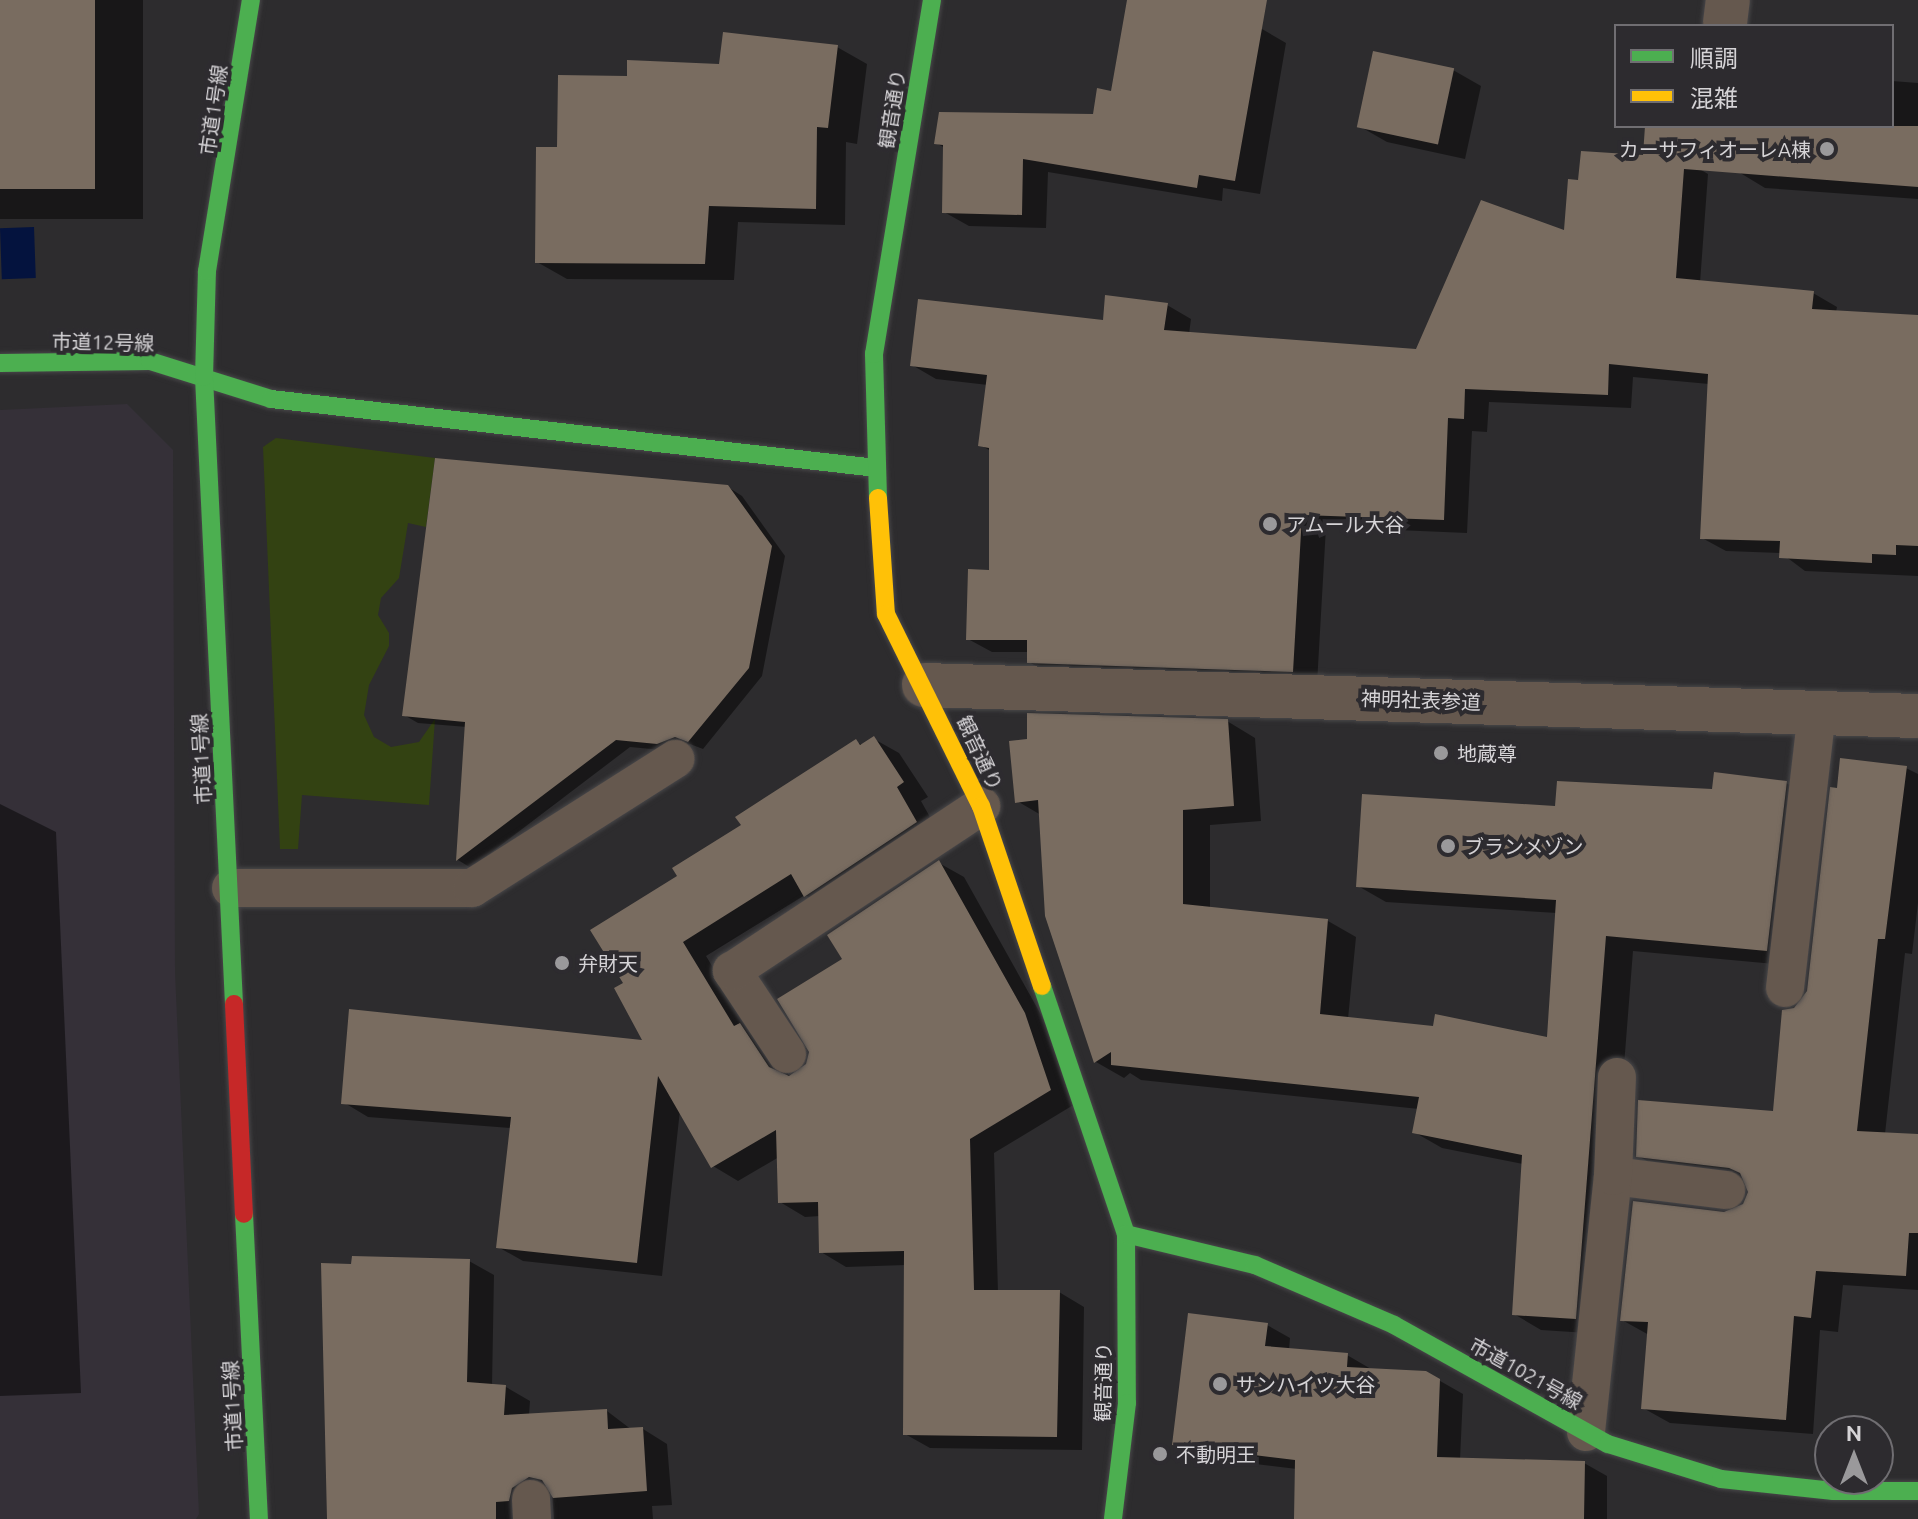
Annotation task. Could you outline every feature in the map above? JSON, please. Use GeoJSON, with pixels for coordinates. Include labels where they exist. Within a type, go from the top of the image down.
{"type":"FeatureCollection","features":[{"type":"Feature","properties":{"kind":"street","name":"市道1号線"},"geometry":{"type":"LineString","coordinates":[[251,0],[207,271],[204,377],[259,1519]]}},
{"type":"Feature","properties":{"kind":"street","name":"観音通り"},"geometry":{"type":"LineString","coordinates":[[932,0],[874,354],[886,614],[924,685],[981,806],[1126,1234],[1127,1403],[1113,1519]]}},
{"type":"Feature","properties":{"kind":"street","name":"市道12号線"},"geometry":{"type":"LineString","coordinates":[[0,363],[150,361],[271,399],[877,468]]}},
{"type":"Feature","properties":{"kind":"street","name":"神明社表参道"},"geometry":{"type":"LineString","coordinates":[[924,685],[1918,716]]}},
{"type":"Feature","properties":{"kind":"street","name":"市道1021号線"},"geometry":{"type":"LineString","coordinates":[[1126,1234],[1255,1265],[1394,1325],[1608,1444],[1721,1479],[1833,1491],[1918,1491]]}},
{"type":"Feature","properties":{"kind":"lane"},"geometry":{"type":"LineString","coordinates":[[1785,988],[1817,712]]}},
{"type":"Feature","properties":{"kind":"lane"},"geometry":{"type":"LineString","coordinates":[[231,888],[472,888],[675,759]]}},
{"type":"Feature","properties":{"kind":"lane"},"geometry":{"type":"LineString","coordinates":[[787,1054],[732,971],[981,806]]}},
{"type":"Feature","properties":{"kind":"lane"},"geometry":{"type":"LineString","coordinates":[[1586,1432],[1613,1176],[1617,1077]]}},
{"type":"Feature","properties":{"kind":"lane"},"geometry":{"type":"LineString","coordinates":[[1613,1176],[1726,1190]]}},
{"type":"Feature","properties":{"kind":"shaded area"},"geometry":{"type":"Polygon","coordinates":[[[127,404],[173,450],[175,972],[199,1514],[196,1519],[0,1519],[0,410],[127,404]]]}},
{"type":"Feature","properties":{"kind":"green space"},"geometry":{"type":"Polygon","coordinates":[[[276,438],[435,458],[426,527],[408,523],[399,578],[381,598],[378,615],[389,633],[389,646],[369,685],[364,715],[374,737],[391,747],[419,742],[435,719],[429,805],[302,795],[298,849],[280,849],[263,447],[276,438]]]}},
{"type":"Feature","properties":{"kind":"water"},"geometry":{"type":"Polygon","coordinates":[[[34,227],[36,278],[2,279],[0,228],[34,227]]]}},
{"type":"Feature","properties":{"kind":"building"},"geometry":{"type":"Polygon","coordinates":[[[0,0],[95,0],[95,189],[0,189],[0,0]]]}},
{"type":"Feature","properties":{"kind":"building"},"geometry":{"type":"Polygon","coordinates":[[[1127,0],[1267,0],[1235,181],[1199,175],[1197,188],[1023,159],[1022,215],[942,213],[943,145],[934,144],[939,112],[1093,114],[1097,88],[1111,91],[1127,0]]]}},
{"type":"Feature","properties":{"kind":"building"},"geometry":{"type":"Polygon","coordinates":[[[723,32],[838,45],[828,128],[817,127],[816,209],[709,206],[705,264],[535,263],[536,147],[557,147],[558,75],[627,76],[627,60],[719,64],[723,32]]]}},
{"type":"Feature","properties":{"kind":"building"},"geometry":{"type":"Polygon","coordinates":[[[1373,51],[1454,68],[1438,145],[1357,127],[1373,51]]]}},
{"type":"Feature","properties":{"kind":"building"},"geometry":{"type":"Polygon","coordinates":[[[1918,126],[1918,187],[1684,169],[1676,278],[1814,291],[1812,309],[1918,315],[1918,546],[1896,545],[1896,555],[1872,554],[1872,563],[1779,558],[1780,541],[1700,539],[1708,374],[1609,364],[1608,395],[1465,389],[1464,419],[1448,418],[1444,520],[1302,515],[1293,672],[1027,663],[1027,640],[966,640],[968,569],[989,570],[989,448],[978,446],[987,375],[910,366],[918,299],[1103,320],[1105,295],[1168,303],[1164,330],[1416,349],[1481,200],[1564,230],[1568,179],[1578,180],[1581,151],[1643,155],[1645,128],[1918,126]]]}},
{"type":"Feature","properties":{"kind":"building"},"geometry":{"type":"Polygon","coordinates":[[[435,458],[728,485],[772,546],[749,668],[688,742],[675,737],[657,744],[616,740],[456,861],[465,722],[402,716],[435,458]]]}},
{"type":"Feature","properties":{"kind":"building"},"geometry":{"type":"Polygon","coordinates":[[[1027,713],[1228,719],[1234,806],[1183,810],[1183,904],[1328,919],[1320,1014],[1433,1026],[1435,1014],[1547,1037],[1556,900],[1356,887],[1362,794],[1555,806],[1557,781],[1712,789],[1714,772],[1787,781],[1767,951],[1606,936],[1576,1319],[1512,1315],[1522,1155],[1412,1133],[1419,1097],[1111,1065],[1111,1052],[1094,1063],[1045,916],[1038,800],[1015,803],[1009,741],[1027,739],[1027,713]]]}},
{"type":"Feature","properties":{"kind":"building"},"geometry":{"type":"Polygon","coordinates":[[[874,736],[904,782],[897,787],[917,822],[804,897],[791,874],[683,942],[734,1026],[740,1023],[769,1067],[789,1076],[806,1064],[809,1052],[777,999],[842,959],[827,935],[939,860],[1025,1013],[1051,1090],[970,1139],[974,1290],[1060,1290],[1057,1437],[903,1435],[904,1251],[819,1253],[818,1202],[778,1203],[776,1130],[711,1168],[658,1076],[637,1263],[496,1248],[511,1117],[341,1104],[349,1009],[642,1040],[614,988],[623,983],[590,930],[677,876],[672,868],[741,825],[735,817],[856,739],[860,745],[874,736]]]}},
{"type":"Feature","properties":{"kind":"building"},"geometry":{"type":"Polygon","coordinates":[[[1840,758],[1907,766],[1885,939],[1878,939],[1857,1131],[1918,1134],[1918,1233],[1909,1233],[1906,1276],[1816,1271],[1811,1318],[1794,1316],[1786,1420],[1641,1409],[1648,1322],[1620,1321],[1633,1201],[1724,1212],[1743,1204],[1748,1192],[1740,1173],[1729,1168],[1636,1157],[1638,1100],[1773,1111],[1782,1010],[1794,1008],[1807,991],[1830,787],[1837,788],[1840,758]]]}},
{"type":"Feature","properties":{"kind":"building"},"geometry":{"type":"Polygon","coordinates":[[[352,1256],[470,1259],[467,1382],[506,1385],[504,1415],[607,1409],[608,1429],[643,1427],[647,1491],[553,1498],[542,1480],[529,1477],[512,1488],[509,1501],[496,1502],[496,1519],[327,1519],[321,1263],[351,1264],[352,1256]]]}},
{"type":"Feature","properties":{"kind":"building"},"geometry":{"type":"Polygon","coordinates":[[[1188,1313],[1268,1323],[1265,1346],[1348,1353],[1347,1367],[1426,1371],[1440,1379],[1437,1457],[1585,1461],[1584,1519],[1294,1519],[1295,1460],[1172,1445],[1188,1313]]]}},
{"type":"Feature","properties":{"kind":"traffic: fast"},"geometry":{"type":"LineString","coordinates":[[234,1004],[204,377],[207,271],[251,0]]}},
{"type":"Feature","properties":{"kind":"traffic: fast"},"geometry":{"type":"LineString","coordinates":[[878,498],[874,354],[932,0]]}},
{"type":"Feature","properties":{"kind":"traffic: fast"},"geometry":{"type":"LineString","coordinates":[[0,363],[150,361],[271,399],[877,468]]}},
{"type":"Feature","properties":{"kind":"traffic: fast"},"geometry":{"type":"LineString","coordinates":[[1042,986],[1126,1234],[1127,1403],[1113,1519]]}},
{"type":"Feature","properties":{"kind":"traffic: fast"},"geometry":{"type":"LineString","coordinates":[[244,1214],[259,1519]]}},
{"type":"Feature","properties":{"kind":"traffic: fast"},"geometry":{"type":"LineString","coordinates":[[1126,1234],[1255,1265],[1394,1325],[1608,1444],[1721,1479],[1833,1491],[1918,1491]]}},
{"type":"Feature","properties":{"kind":"traffic: slow"},"geometry":{"type":"LineString","coordinates":[[878,498],[886,614],[981,806],[1042,986]]}},
{"type":"Feature","properties":{"kind":"traffic: jam"},"geometry":{"type":"LineString","coordinates":[[234,1004],[244,1214]]}},
{"type":"Feature","properties":{"kind":"place","name":"カーサフィオーレA棟"},"geometry":{"type":"Point","coordinates":[1827,149]}},
{"type":"Feature","properties":{"kind":"place","name":"アムール大谷"},"geometry":{"type":"Point","coordinates":[1270,524]}},
{"type":"Feature","properties":{"kind":"place","name":"地蔵尊"},"geometry":{"type":"Point","coordinates":[1441,753]}},
{"type":"Feature","properties":{"kind":"place","name":"ブランメゾン"},"geometry":{"type":"Point","coordinates":[1448,846]}},
{"type":"Feature","properties":{"kind":"place","name":"弁財天"},"geometry":{"type":"Point","coordinates":[562,963]}},
{"type":"Feature","properties":{"kind":"place","name":"サンハイツ大谷"},"geometry":{"type":"Point","coordinates":[1220,1384]}},
{"type":"Feature","properties":{"kind":"place","name":"不動明王"},"geometry":{"type":"Point","coordinates":[1160,1454]}}]}
